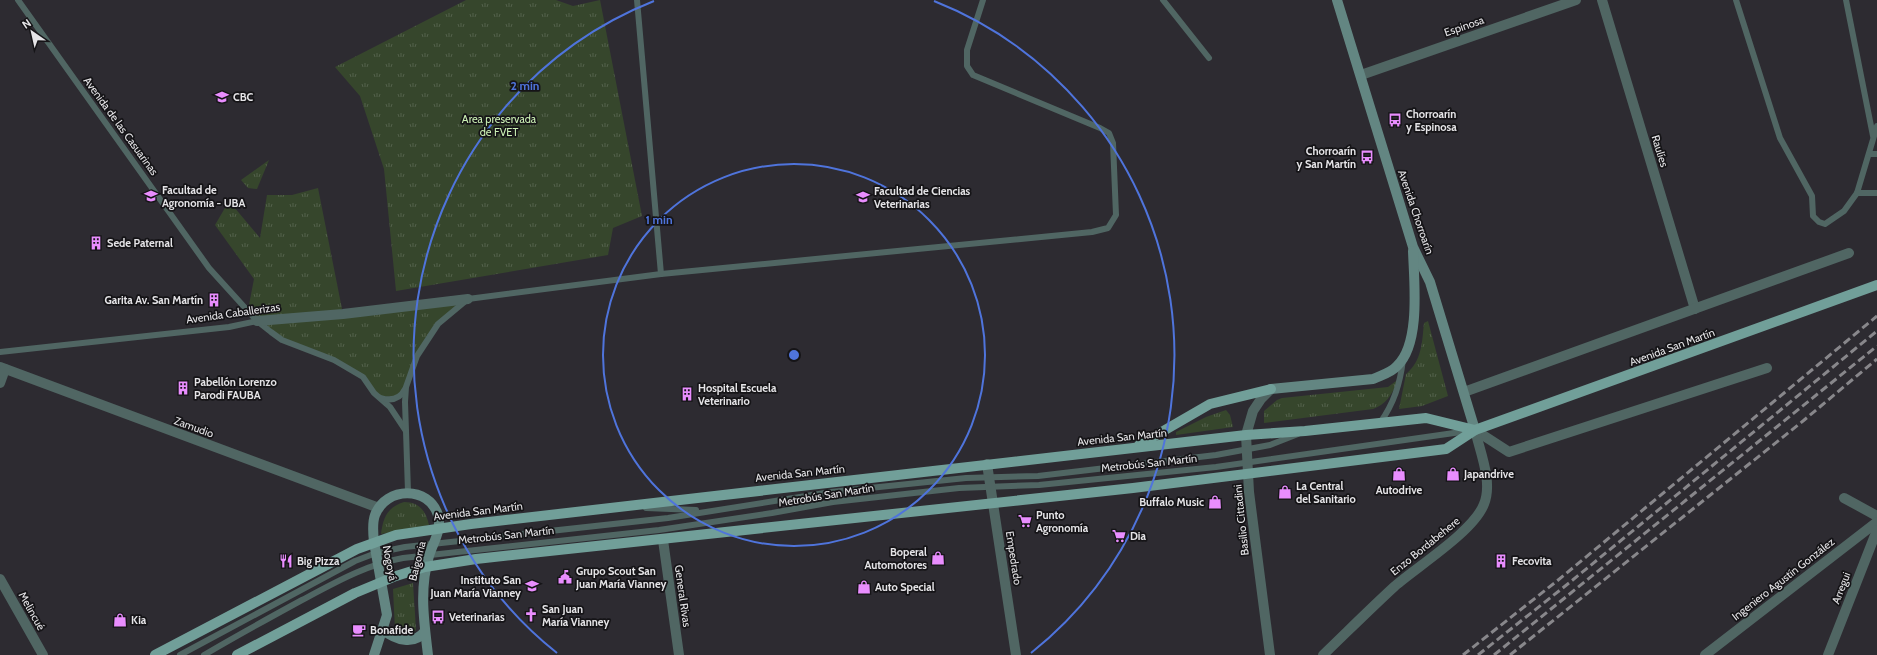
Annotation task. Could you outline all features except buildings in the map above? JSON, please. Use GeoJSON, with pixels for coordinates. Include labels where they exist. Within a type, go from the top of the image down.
{"type":"FeatureCollection","features":[{"type":"Feature","properties":{"kind":"main road","name":"Avenida Chorroarín"},"geometry":{"type":"LineString","coordinates":[[1338,0],[1413,247],[1430,282],[1475,430]]}},
{"type":"Feature","properties":{"kind":"main road"},"geometry":{"type":"LineString","coordinates":[[1134,448],[1210,404],[1271,389],[1373,378],[1387,373],[1398,366],[1403,359],[1412,333],[1414,317],[1413,247]]}},
{"type":"Feature","properties":{"kind":"main road","name":"Avenida San Martín"},"geometry":{"type":"LineString","coordinates":[[237,655],[355,593],[410,571],[425,567],[476,559],[663,540],[994,502],[1133,488],[1446,449],[1475,430],[1877,286]]}},
{"type":"Feature","properties":{"kind":"main road","name":"Avenida San Martín"},"geometry":{"type":"LineString","coordinates":[[155,655],[357,549],[396,535],[615,506],[1246,435],[1305,431],[1426,418],[1475,430]]}},
{"type":"Feature","properties":{"kind":"main road"},"geometry":{"type":"LineString","coordinates":[[379,508],[393,497],[408,492],[417,493],[426,497],[432,504],[438,517],[440,529]]}},
{"type":"Feature","properties":{"kind":"main road","name":"Nogoyá"},"geometry":{"type":"LineString","coordinates":[[374,655],[387,615],[373,529],[375,515],[379,508]]}},
{"type":"Feature","properties":{"kind":"main road","name":"Baigorria"},"geometry":{"type":"LineString","coordinates":[[428,655],[422,591],[425,567],[433,543],[440,529]]}},
{"type":"Feature","properties":{"kind":"main road"},"geometry":{"type":"LineString","coordinates":[[383,630],[397,639],[404,640],[418,638],[425,631]]}},
{"type":"Feature","properties":{"kind":"street","name":"Espinosa"},"geometry":{"type":"LineString","coordinates":[[1361,75],[1576,0]]}},
{"type":"Feature","properties":{"kind":"street","name":"Raulíes"},"geometry":{"type":"LineString","coordinates":[[1602,0],[1695,309]]}},
{"type":"Feature","properties":{"kind":"street"},"geometry":{"type":"LineString","coordinates":[[1464,392],[1849,253]]}},
{"type":"Feature","properties":{"kind":"street","name":"Avenida Caballerizas"},"geometry":{"type":"LineString","coordinates":[[257,321],[343,314],[468,298]]}},
{"type":"Feature","properties":{"kind":"street"},"geometry":{"type":"LineString","coordinates":[[0,383],[3,368]]}},
{"type":"Feature","properties":{"kind":"street","name":"Zamudio"},"geometry":{"type":"LineString","coordinates":[[3,368],[379,508]]}},
{"type":"Feature","properties":{"kind":"street","name":"Avenida San Martín"},"geometry":{"type":"LineString","coordinates":[[1475,430],[1509,452],[1766,368]]}},
{"type":"Feature","properties":{"kind":"street","name":"Basilio Cittadini"},"geometry":{"type":"LineString","coordinates":[[1270,655],[1249,492],[1246,435],[1253,411],[1261,399],[1271,389]]}},
{"type":"Feature","properties":{"kind":"street","name":"Enzo Bordabehere"},"geometry":{"type":"LineString","coordinates":[[1323,655],[1396,586],[1474,522],[1484,504],[1486,495],[1486,478],[1475,430]]}},
{"type":"Feature","properties":{"kind":"street","name":"Empedrado"},"geometry":{"type":"LineString","coordinates":[[987,464],[994,502],[1016,655]]}},
{"type":"Feature","properties":{"kind":"street"},"geometry":{"type":"LineString","coordinates":[[1844,498],[1877,516]]}},
{"type":"Feature","properties":{"kind":"street","name":"Ingeniero Agustín González"},"geometry":{"type":"LineString","coordinates":[[1704,655],[1877,522]]}},
{"type":"Feature","properties":{"kind":"street","name":"Arregui"},"geometry":{"type":"LineString","coordinates":[[1828,655],[1877,530]]}},
{"type":"Feature","properties":{"kind":"street","name":"General Rivas"},"geometry":{"type":"LineString","coordinates":[[663,540],[678,655]]}},
{"type":"Feature","properties":{"kind":"street","name":"Melincué"},"geometry":{"type":"LineString","coordinates":[[0,579],[43,655]]}},
{"type":"Feature","properties":{"kind":"lane","name":"Avenida de las Casuarinas"},"geometry":{"type":"LineString","coordinates":[[18,0],[209,268],[257,321],[282,340],[334,360],[363,377],[390,407],[406,431]]}},
{"type":"Feature","properties":{"kind":"lane"},"geometry":{"type":"LineString","coordinates":[[637,0],[661,274]]}},
{"type":"Feature","properties":{"kind":"lane"},"geometry":{"type":"LineString","coordinates":[[380,397],[386,400],[397,398],[404,392],[417,356],[425,341],[438,324],[468,298],[661,274],[1092,232],[1108,228],[1116,215],[1113,143],[1108,133],[973,75],[967,66],[967,50],[983,0]]}},
{"type":"Feature","properties":{"kind":"lane"},"geometry":{"type":"LineString","coordinates":[[1163,0],[1208,58]]}},
{"type":"Feature","properties":{"kind":"lane"},"geometry":{"type":"LineString","coordinates":[[1736,0],[1780,138],[1812,196],[1813,216],[1819,222],[1825,224],[1844,211],[1857,193],[1877,126]]}},
{"type":"Feature","properties":{"kind":"lane"},"geometry":{"type":"LineString","coordinates":[[1846,0],[1874,137]]}},
{"type":"Feature","properties":{"kind":"lane"},"geometry":{"type":"LineString","coordinates":[[1868,154],[1877,154]]}},
{"type":"Feature","properties":{"kind":"lane"},"geometry":{"type":"LineString","coordinates":[[1857,193],[1877,193]]}},
{"type":"Feature","properties":{"kind":"lane","name":"Avenida Caballerizas"},"geometry":{"type":"LineString","coordinates":[[0,352],[229,327],[257,321]]}},
{"type":"Feature","properties":{"kind":"lane"},"geometry":{"type":"LineString","coordinates":[[1380,423],[1392,403],[1400,382],[1403,359]]}},
{"type":"Feature","properties":{"kind":"lane"},"geometry":{"type":"LineString","coordinates":[[406,387],[404,409],[408,492]]}},
{"type":"Feature","properties":{"kind":"lane","name":"Metrobús San Martín"},"geometry":{"type":"LineString","coordinates":[[180,655],[355,561],[376,553],[405,547],[668,518],[831,492],[966,478],[990,482],[1039,485],[1207,468],[1475,430]]}},
{"type":"Feature","properties":{"kind":"lane","name":"Metrobús San Martín"},"geometry":{"type":"LineString","coordinates":[[204,655],[242,632],[349,575],[378,564],[429,554],[659,530],[833,502],[1216,455],[1270,445],[1305,431]]}},
{"type":"Feature","properties":{"kind":"lane","name":"Metrobús San Martín"},"geometry":{"type":"LineString","coordinates":[[615,506],[710,511]]}},
{"type":"Feature","properties":{"kind":"green space","name":"Area preservada de FVET"},"geometry":{"type":"Polygon","coordinates":[[[466,0],[556,0],[573,6],[600,0],[642,216],[613,228],[608,255],[396,291],[384,169],[360,96],[335,67],[466,0]]]}},
{"type":"Feature","properties":{"kind":"green space"},"geometry":{"type":"Polygon","coordinates":[[[269,160],[257,189],[248,188],[241,180],[269,160]]]}},
{"type":"Feature","properties":{"kind":"green space"},"geometry":{"type":"Polygon","coordinates":[[[318,188],[343,314],[468,299],[451,311],[425,341],[401,396],[380,397],[363,377],[282,340],[248,310],[254,279],[215,225],[229,201],[260,238],[267,195],[292,195],[318,188]]]}},
{"type":"Feature","properties":{"kind":"green space"},"geometry":{"type":"Polygon","coordinates":[[[1428,321],[1448,396],[1422,406],[1399,409],[1406,374],[1411,369],[1418,357],[1422,344],[1424,323],[1428,321]]]}},
{"type":"Feature","properties":{"kind":"green space"},"geometry":{"type":"Polygon","coordinates":[[[1396,381],[1397,383],[1393,392],[1388,399],[1373,409],[1264,423],[1264,411],[1277,400],[1282,398],[1388,387],[1396,381]]]}},
{"type":"Feature","properties":{"kind":"green space"},"geometry":{"type":"Polygon","coordinates":[[[1226,410],[1230,415],[1233,427],[1176,435],[1176,432],[1206,417],[1226,410]]]}},
{"type":"Feature","properties":{"kind":"green space"},"geometry":{"type":"Polygon","coordinates":[[[409,502],[421,508],[429,525],[381,534],[383,523],[387,514],[398,504],[409,502]]]}},
{"type":"Feature","properties":{"kind":"green space"},"geometry":{"type":"Polygon","coordinates":[[[413,583],[416,630],[411,634],[403,635],[395,630],[393,589],[413,583]]]}},
{"type":"Feature","properties":{"kind":"railway"},"geometry":{"type":"LineString","coordinates":[[1463,655],[1557,581],[1877,316]]}},
{"type":"Feature","properties":{"kind":"railway"},"geometry":{"type":"LineString","coordinates":[[1478,655],[1569,583],[1877,331]]}},
{"type":"Feature","properties":{"kind":"railway"},"geometry":{"type":"LineString","coordinates":[[1494,655],[1877,346]]}},
{"type":"Feature","properties":{"kind":"railway"},"geometry":{"type":"LineString","coordinates":[[1510,655],[1803,421],[1877,359]]}},
{"type":"Feature","properties":{"kind":"place","name":"CBC"},"geometry":{"type":"Point","coordinates":[222,97]}},
{"type":"Feature","properties":{"kind":"place","name":"Chorroarín y Espinosa"},"geometry":{"type":"Point","coordinates":[1395,120]}},
{"type":"Feature","properties":{"kind":"place","name":"Chorroarín y San Martín"},"geometry":{"type":"Point","coordinates":[1367,157]}},
{"type":"Feature","properties":{"kind":"place","name":"Facultad de Agronomía - UBA"},"geometry":{"type":"Point","coordinates":[151,196]}},
{"type":"Feature","properties":{"kind":"place","name":"Facultad de Ciencias Veterinarias"},"geometry":{"type":"Point","coordinates":[863,197]}},
{"type":"Feature","properties":{"kind":"place","name":"Sede Paternal"},"geometry":{"type":"Point","coordinates":[96,243]}},
{"type":"Feature","properties":{"kind":"place","name":"Garita Av. San Martín"},"geometry":{"type":"Point","coordinates":[214,300]}},
{"type":"Feature","properties":{"kind":"place","name":"Pabellón Lorenzo Parodi FAUBA"},"geometry":{"type":"Point","coordinates":[183,388]}},
{"type":"Feature","properties":{"kind":"place","name":"Hospital Escuela Veterinario"},"geometry":{"type":"Point","coordinates":[687,394]}},
{"type":"Feature","properties":{"kind":"place","name":"Autodrive"},"geometry":{"type":"Point","coordinates":[1399,474]}},
{"type":"Feature","properties":{"kind":"place","name":"Japandrive"},"geometry":{"type":"Point","coordinates":[1453,474]}},
{"type":"Feature","properties":{"kind":"place","name":"La Central del Sanitario"},"geometry":{"type":"Point","coordinates":[1285,492]}},
{"type":"Feature","properties":{"kind":"place","name":"Buffalo Music"},"geometry":{"type":"Point","coordinates":[1215,502]}},
{"type":"Feature","properties":{"kind":"place","name":"Punto Agronomía"},"geometry":{"type":"Point","coordinates":[1025,521]}},
{"type":"Feature","properties":{"kind":"place","name":"Dia"},"geometry":{"type":"Point","coordinates":[1119,536]}},
{"type":"Feature","properties":{"kind":"place","name":"Boperal Automotores"},"geometry":{"type":"Point","coordinates":[938,558]}},
{"type":"Feature","properties":{"kind":"place","name":"Big Pizza"},"geometry":{"type":"Point","coordinates":[286,561]}},
{"type":"Feature","properties":{"kind":"place","name":"Fecovita"},"geometry":{"type":"Point","coordinates":[1501,561]}},
{"type":"Feature","properties":{"kind":"place","name":"Grupo Scout San Juan María Vianney"},"geometry":{"type":"Point","coordinates":[565,577]}},
{"type":"Feature","properties":{"kind":"place","name":"Instituto San Juan María Vianney"},"geometry":{"type":"Point","coordinates":[532,586]}},
{"type":"Feature","properties":{"kind":"place","name":"Auto Special"},"geometry":{"type":"Point","coordinates":[864,587]}},
{"type":"Feature","properties":{"kind":"place","name":"San Juan María Vianney"},"geometry":{"type":"Point","coordinates":[531,615]}},
{"type":"Feature","properties":{"kind":"place","name":"Veterinarias"},"geometry":{"type":"Point","coordinates":[438,617]}},
{"type":"Feature","properties":{"kind":"place","name":"Kia"},"geometry":{"type":"Point","coordinates":[120,620]}},
{"type":"Feature","properties":{"kind":"place","name":"Bonafide"},"geometry":{"type":"Point","coordinates":[359,630]}}]}
